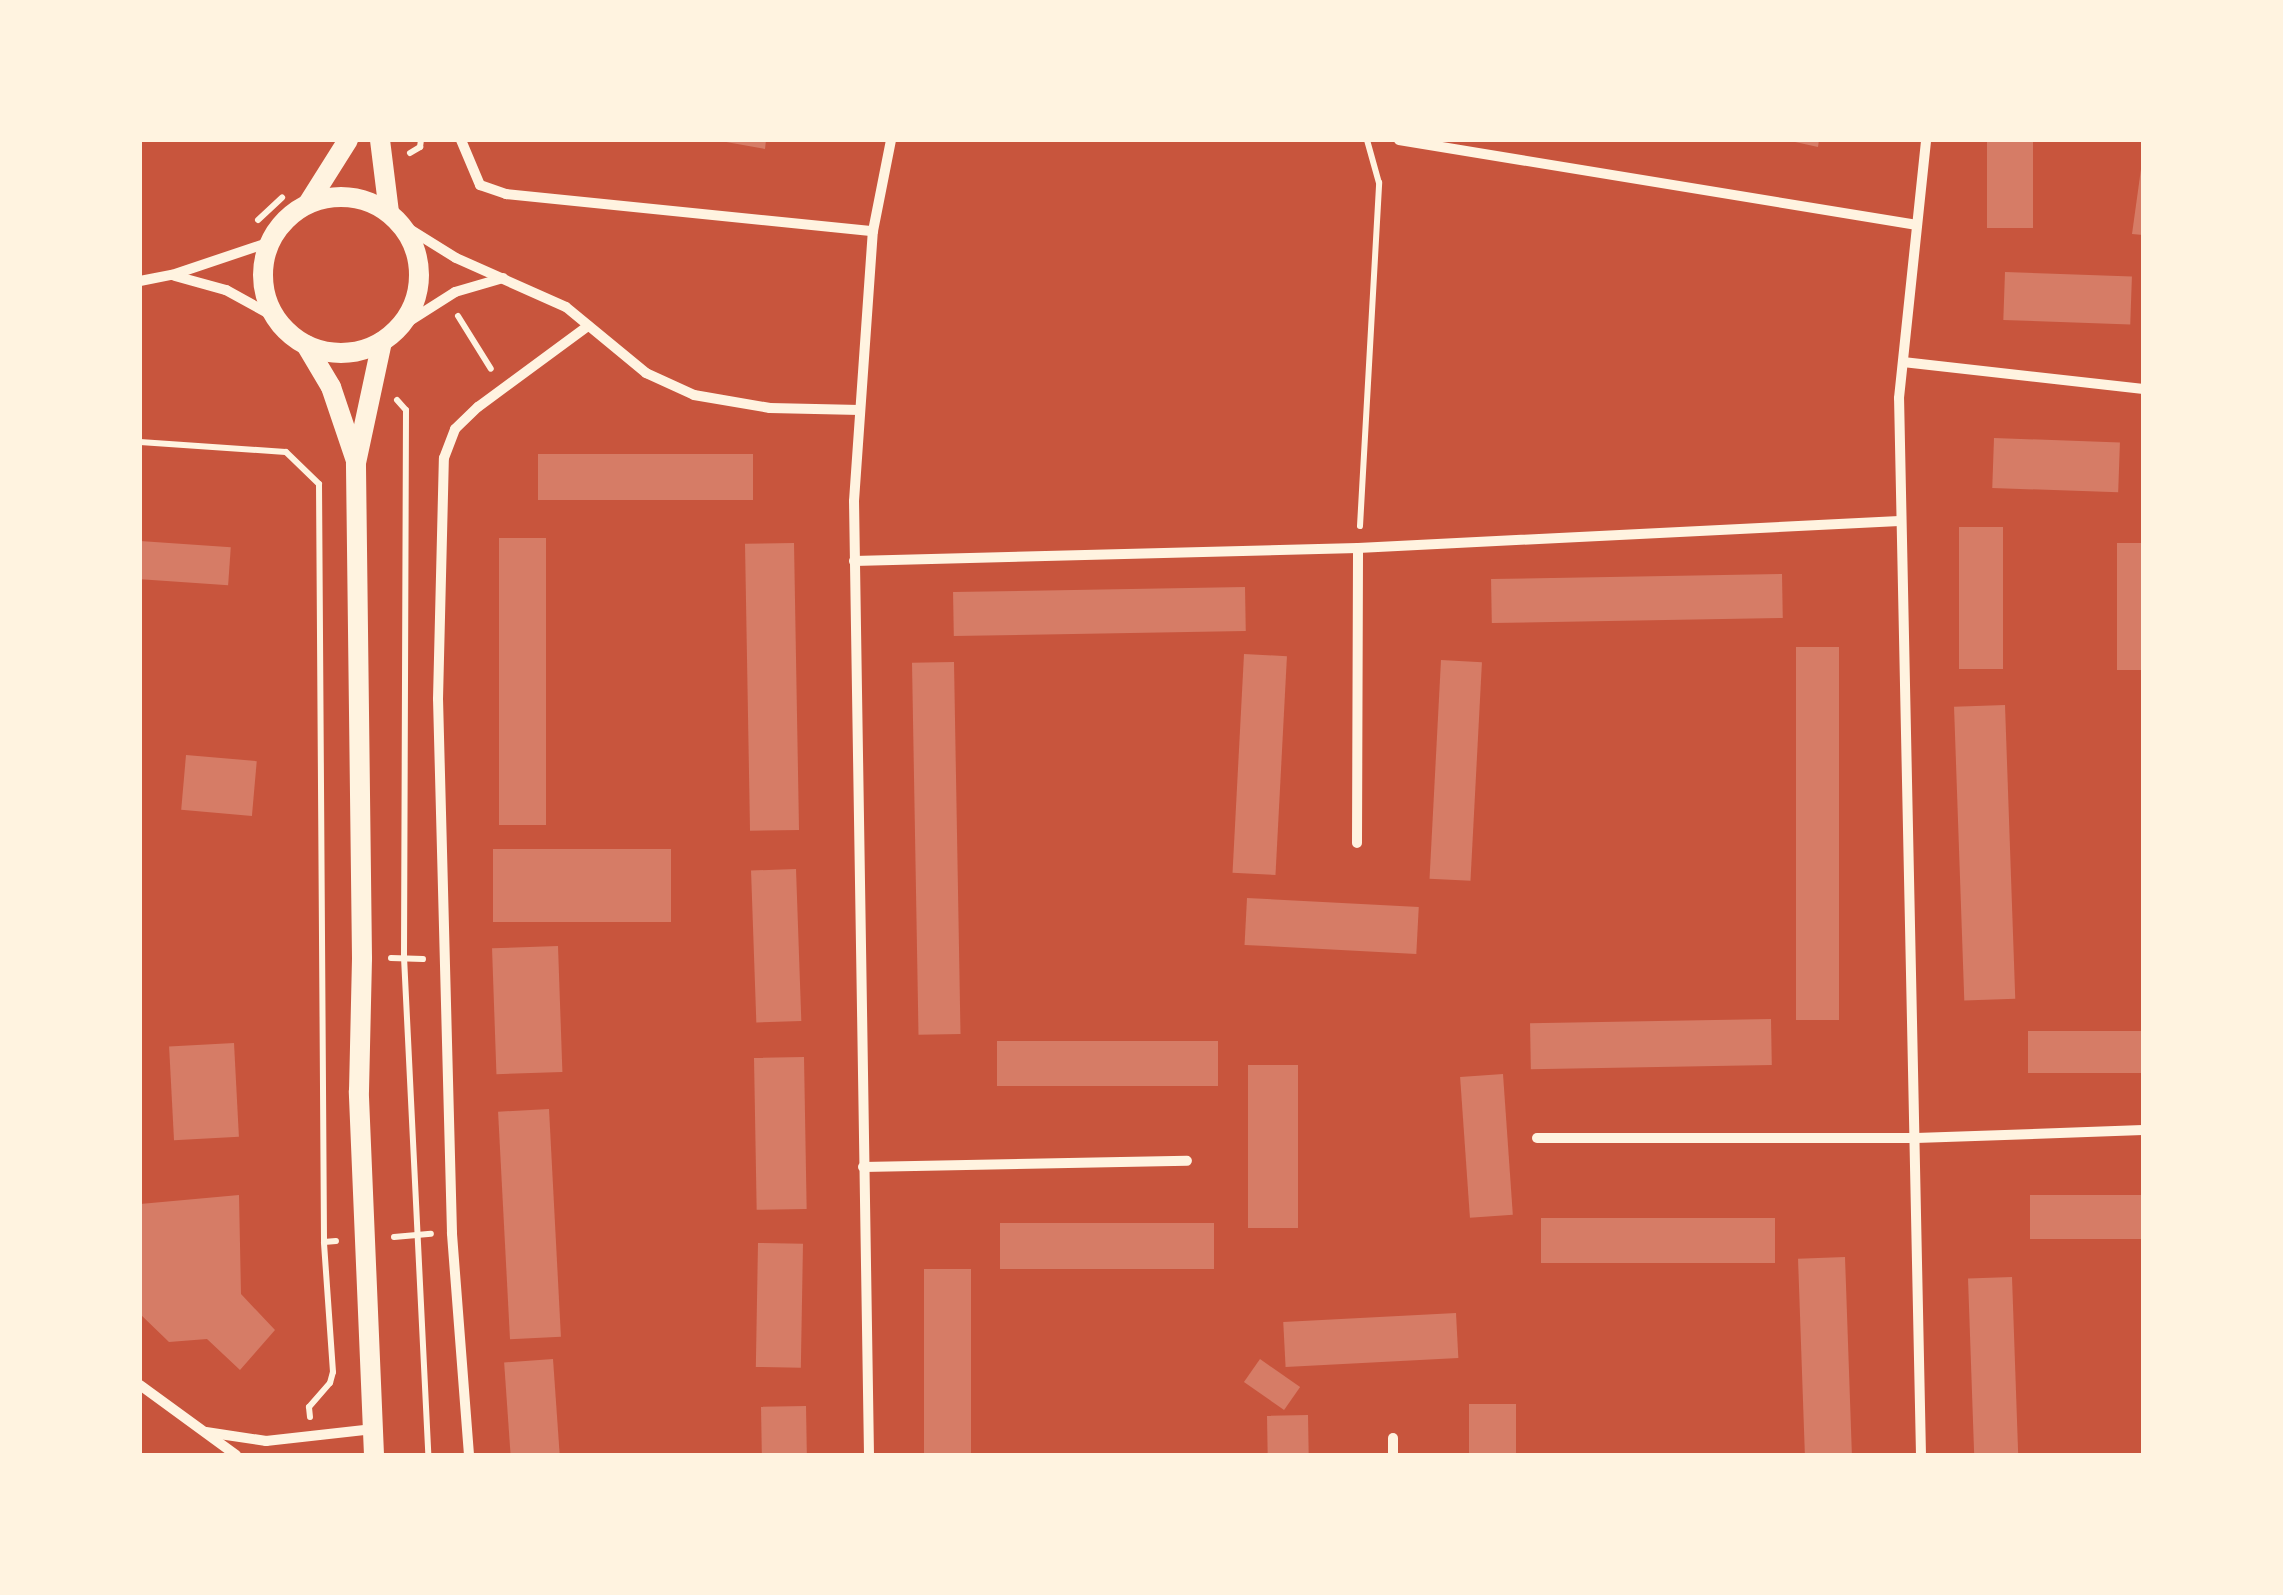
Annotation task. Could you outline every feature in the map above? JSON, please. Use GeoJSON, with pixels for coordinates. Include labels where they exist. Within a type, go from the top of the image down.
{"type":"FeatureCollection","features":[{"type":"Feature","properties":{"kind":"main road"},"geometry":{"type":"LineString","coordinates":[[309,202],[348,140]]}},
{"type":"Feature","properties":{"kind":"main road"},"geometry":{"type":"LineString","coordinates":[[306,345],[336,353],[365,350],[390,336],[408,314],[420,278],[412,241],[396,218],[380,140]]}},
{"type":"Feature","properties":{"kind":"main road"},"geometry":{"type":"LineString","coordinates":[[356,463],[331,387],[306,345],[274,317],[262,274],[270,242],[290,214],[309,202],[331,196],[362,199],[396,218]]}},
{"type":"Feature","properties":{"kind":"main road"},"geometry":{"type":"LineString","coordinates":[[374,1455],[363,1239],[356,463],[390,336]]}},
{"type":"Feature","properties":{"kind":"street"},"geometry":{"type":"LineString","coordinates":[[461,140],[480,185],[506,194],[873,231]]}},
{"type":"Feature","properties":{"kind":"street"},"geometry":{"type":"LineString","coordinates":[[869,1455],[854,561],[873,231],[891,140]]}},
{"type":"Feature","properties":{"kind":"street"},"geometry":{"type":"LineString","coordinates":[[1399,140],[1917,224]]}},
{"type":"Feature","properties":{"kind":"street"},"geometry":{"type":"LineString","coordinates":[[1921,1455],[1899,521],[1904,362],[1926,140]]}},
{"type":"Feature","properties":{"kind":"street"},"geometry":{"type":"LineString","coordinates":[[396,218],[456,258],[566,307],[646,372],[694,395],[770,408],[860,410]]}},
{"type":"Feature","properties":{"kind":"street"},"geometry":{"type":"LineString","coordinates":[[140,281],[172,275],[270,242]]}},
{"type":"Feature","properties":{"kind":"street"},"geometry":{"type":"LineString","coordinates":[[172,275],[226,290],[274,317]]}},
{"type":"Feature","properties":{"kind":"street"},"geometry":{"type":"LineString","coordinates":[[390,336],[455,292],[504,278]]}},
{"type":"Feature","properties":{"kind":"street"},"geometry":{"type":"LineString","coordinates":[[468,1455],[452,1234],[438,699],[438,558],[444,458],[455,429],[588,326]]}},
{"type":"Feature","properties":{"kind":"street"},"geometry":{"type":"LineString","coordinates":[[1904,362],[2143,389]]}},
{"type":"Feature","properties":{"kind":"street"},"geometry":{"type":"LineString","coordinates":[[854,561],[1358,548],[1899,521]]}},
{"type":"Feature","properties":{"kind":"street"},"geometry":{"type":"LineString","coordinates":[[1357,843],[1358,548]]}},
{"type":"Feature","properties":{"kind":"street"},"geometry":{"type":"LineString","coordinates":[[1537,1138],[1916,1138],[2143,1130]]}},
{"type":"Feature","properties":{"kind":"street"},"geometry":{"type":"LineString","coordinates":[[863,1168],[1187,1161]]}},
{"type":"Feature","properties":{"kind":"street"},"geometry":{"type":"LineString","coordinates":[[140,1385],[236,1455]]}},
{"type":"Feature","properties":{"kind":"street"},"geometry":{"type":"LineString","coordinates":[[206,1432],[266,1441],[373,1429]]}},
{"type":"Feature","properties":{"kind":"street"},"geometry":{"type":"LineString","coordinates":[[1393,1438],[1394,1455]]}},
{"type":"Feature","properties":{"kind":"path"},"geometry":{"type":"LineString","coordinates":[[1358,548],[1379,182],[1367,140]]}},
{"type":"Feature","properties":{"kind":"path"},"geometry":{"type":"LineString","coordinates":[[454,311],[503,389]]}},
{"type":"Feature","properties":{"kind":"path"},"geometry":{"type":"LineString","coordinates":[[140,442],[286,452],[319,484],[324,1242],[333,1372],[330,1383],[309,1407],[312,1435]]}},
{"type":"Feature","properties":{"kind":"path"},"geometry":{"type":"LineString","coordinates":[[324,1242],[418,1235]]}},
{"type":"Feature","properties":{"kind":"building"},"geometry":{"type":"Polygon","coordinates":[[[715,140],[766,140],[765,149],[715,140]]]}},
{"type":"Feature","properties":{"kind":"building"},"geometry":{"type":"Polygon","coordinates":[[[1786,140],[1819,140],[1818,147],[1786,140]]]}},
{"type":"Feature","properties":{"kind":"building"},"geometry":{"type":"Polygon","coordinates":[[[1987,140],[2033,140],[2033,228],[1987,228],[1987,140]]]}},
{"type":"Feature","properties":{"kind":"building"},"geometry":{"type":"Polygon","coordinates":[[[2143,169],[2143,235],[2132,234],[2143,169]]]}},
{"type":"Feature","properties":{"kind":"building"},"geometry":{"type":"Polygon","coordinates":[[[2005,272],[2132,276],[2130,324],[2003,320],[2005,272]]]}},
{"type":"Feature","properties":{"kind":"building"},"geometry":{"type":"Polygon","coordinates":[[[1994,438],[2120,442],[2118,492],[1992,488],[1994,438]]]}},
{"type":"Feature","properties":{"kind":"building"},"geometry":{"type":"Polygon","coordinates":[[[538,454],[753,454],[753,500],[538,500],[538,454]]]}},
{"type":"Feature","properties":{"kind":"building"},"geometry":{"type":"Polygon","coordinates":[[[1959,527],[2003,527],[2003,669],[1959,669],[1959,527]]]}},
{"type":"Feature","properties":{"kind":"building"},"geometry":{"type":"Polygon","coordinates":[[[499,538],[546,538],[546,825],[499,825],[499,538]]]}},
{"type":"Feature","properties":{"kind":"building"},"geometry":{"type":"Polygon","coordinates":[[[140,541],[231,547],[228,585],[140,579],[140,541]]]}},
{"type":"Feature","properties":{"kind":"building"},"geometry":{"type":"Polygon","coordinates":[[[794,543],[799,830],[750,831],[745,544],[794,543]]]}},
{"type":"Feature","properties":{"kind":"building"},"geometry":{"type":"Polygon","coordinates":[[[2117,543],[2143,543],[2143,670],[2117,670],[2117,543]]]}},
{"type":"Feature","properties":{"kind":"building"},"geometry":{"type":"Polygon","coordinates":[[[1782,574],[1783,618],[1492,623],[1491,579],[1782,574]]]}},
{"type":"Feature","properties":{"kind":"building"},"geometry":{"type":"Polygon","coordinates":[[[1245,587],[1246,631],[954,636],[953,592],[1245,587]]]}},
{"type":"Feature","properties":{"kind":"building"},"geometry":{"type":"Polygon","coordinates":[[[1796,647],[1839,647],[1839,1020],[1796,1020],[1796,647]]]}},
{"type":"Feature","properties":{"kind":"building"},"geometry":{"type":"Polygon","coordinates":[[[1244,654],[1287,656],[1275,875],[1233,873],[1244,654]]]}},
{"type":"Feature","properties":{"kind":"building"},"geometry":{"type":"Polygon","coordinates":[[[1441,660],[1482,662],[1470,881],[1430,879],[1441,660]]]}},
{"type":"Feature","properties":{"kind":"building"},"geometry":{"type":"Polygon","coordinates":[[[954,662],[960,1034],[918,1035],[912,663],[954,662]]]}},
{"type":"Feature","properties":{"kind":"building"},"geometry":{"type":"Polygon","coordinates":[[[2005,705],[2015,999],[1964,1001],[1954,707],[2005,705]]]}},
{"type":"Feature","properties":{"kind":"building"},"geometry":{"type":"Polygon","coordinates":[[[186,755],[257,761],[252,816],[181,810],[186,755]]]}},
{"type":"Feature","properties":{"kind":"building"},"geometry":{"type":"Polygon","coordinates":[[[493,849],[671,849],[671,922],[493,922],[493,849]]]}},
{"type":"Feature","properties":{"kind":"building"},"geometry":{"type":"Polygon","coordinates":[[[796,869],[801,1021],[756,1022],[751,871],[796,869]]]}},
{"type":"Feature","properties":{"kind":"building"},"geometry":{"type":"Polygon","coordinates":[[[1247,898],[1419,907],[1416,954],[1245,945],[1247,898]]]}},
{"type":"Feature","properties":{"kind":"building"},"geometry":{"type":"Polygon","coordinates":[[[558,946],[562,1072],[496,1074],[492,948],[558,946]]]}},
{"type":"Feature","properties":{"kind":"building"},"geometry":{"type":"Polygon","coordinates":[[[1771,1019],[1772,1065],[1531,1069],[1530,1023],[1771,1019]]]}},
{"type":"Feature","properties":{"kind":"building"},"geometry":{"type":"Polygon","coordinates":[[[2028,1031],[2143,1031],[2143,1073],[2028,1073],[2028,1031]]]}},
{"type":"Feature","properties":{"kind":"building"},"geometry":{"type":"Polygon","coordinates":[[[997,1041],[1218,1041],[1218,1086],[997,1086],[997,1041]]]}},
{"type":"Feature","properties":{"kind":"building"},"geometry":{"type":"Polygon","coordinates":[[[234,1043],[239,1137],[174,1140],[169,1046],[234,1043]]]}},
{"type":"Feature","properties":{"kind":"building"},"geometry":{"type":"Polygon","coordinates":[[[804,1057],[807,1209],[757,1210],[754,1058],[804,1057]]]}},
{"type":"Feature","properties":{"kind":"building"},"geometry":{"type":"Polygon","coordinates":[[[1248,1065],[1298,1065],[1298,1228],[1248,1228],[1248,1065]]]}},
{"type":"Feature","properties":{"kind":"building"},"geometry":{"type":"Polygon","coordinates":[[[1503,1074],[1513,1215],[1470,1218],[1460,1077],[1503,1074]]]}},
{"type":"Feature","properties":{"kind":"building"},"geometry":{"type":"Polygon","coordinates":[[[549,1109],[561,1337],[510,1339],[498,1112],[549,1109]]]}},
{"type":"Feature","properties":{"kind":"building"},"geometry":{"type":"Polygon","coordinates":[[[239,1195],[241,1294],[275,1330],[240,1370],[207,1339],[169,1342],[140,1314],[140,1204],[239,1195]]]}},
{"type":"Feature","properties":{"kind":"building"},"geometry":{"type":"Polygon","coordinates":[[[2030,1195],[2143,1195],[2143,1239],[2030,1239],[2030,1195]]]}},
{"type":"Feature","properties":{"kind":"building"},"geometry":{"type":"Polygon","coordinates":[[[1541,1218],[1775,1218],[1775,1263],[1541,1263],[1541,1218]]]}},
{"type":"Feature","properties":{"kind":"building"},"geometry":{"type":"Polygon","coordinates":[[[1000,1223],[1214,1223],[1214,1269],[1000,1269],[1000,1223]]]}},
{"type":"Feature","properties":{"kind":"building"},"geometry":{"type":"Polygon","coordinates":[[[758,1243],[803,1244],[801,1368],[756,1367],[758,1243]]]}},
{"type":"Feature","properties":{"kind":"building"},"geometry":{"type":"Polygon","coordinates":[[[1845,1257],[1852,1455],[1805,1455],[1798,1259],[1845,1257]]]}},
{"type":"Feature","properties":{"kind":"building"},"geometry":{"type":"Polygon","coordinates":[[[924,1269],[971,1269],[971,1455],[924,1455],[924,1269]]]}},
{"type":"Feature","properties":{"kind":"building"},"geometry":{"type":"Polygon","coordinates":[[[2012,1277],[2018,1455],[1974,1455],[1968,1279],[2012,1277]]]}},
{"type":"Feature","properties":{"kind":"building"},"geometry":{"type":"Polygon","coordinates":[[[1456,1313],[1458,1358],[1286,1367],[1283,1322],[1456,1313]]]}},
{"type":"Feature","properties":{"kind":"building"},"geometry":{"type":"Polygon","coordinates":[[[553,1359],[560,1455],[511,1455],[504,1362],[553,1359]]]}},
{"type":"Feature","properties":{"kind":"building"},"geometry":{"type":"Polygon","coordinates":[[[1260,1359],[1300,1387],[1284,1410],[1244,1382],[1260,1359]]]}},
{"type":"Feature","properties":{"kind":"building"},"geometry":{"type":"Polygon","coordinates":[[[1469,1404],[1516,1404],[1516,1455],[1469,1455],[1469,1404]]]}},
{"type":"Feature","properties":{"kind":"building"},"geometry":{"type":"Polygon","coordinates":[[[806,1406],[807,1455],[762,1455],[761,1407],[806,1406]]]}},
{"type":"Feature","properties":{"kind":"building"},"geometry":{"type":"Polygon","coordinates":[[[1308,1415],[1309,1455],[1268,1455],[1267,1416],[1308,1415]]]}}]}
